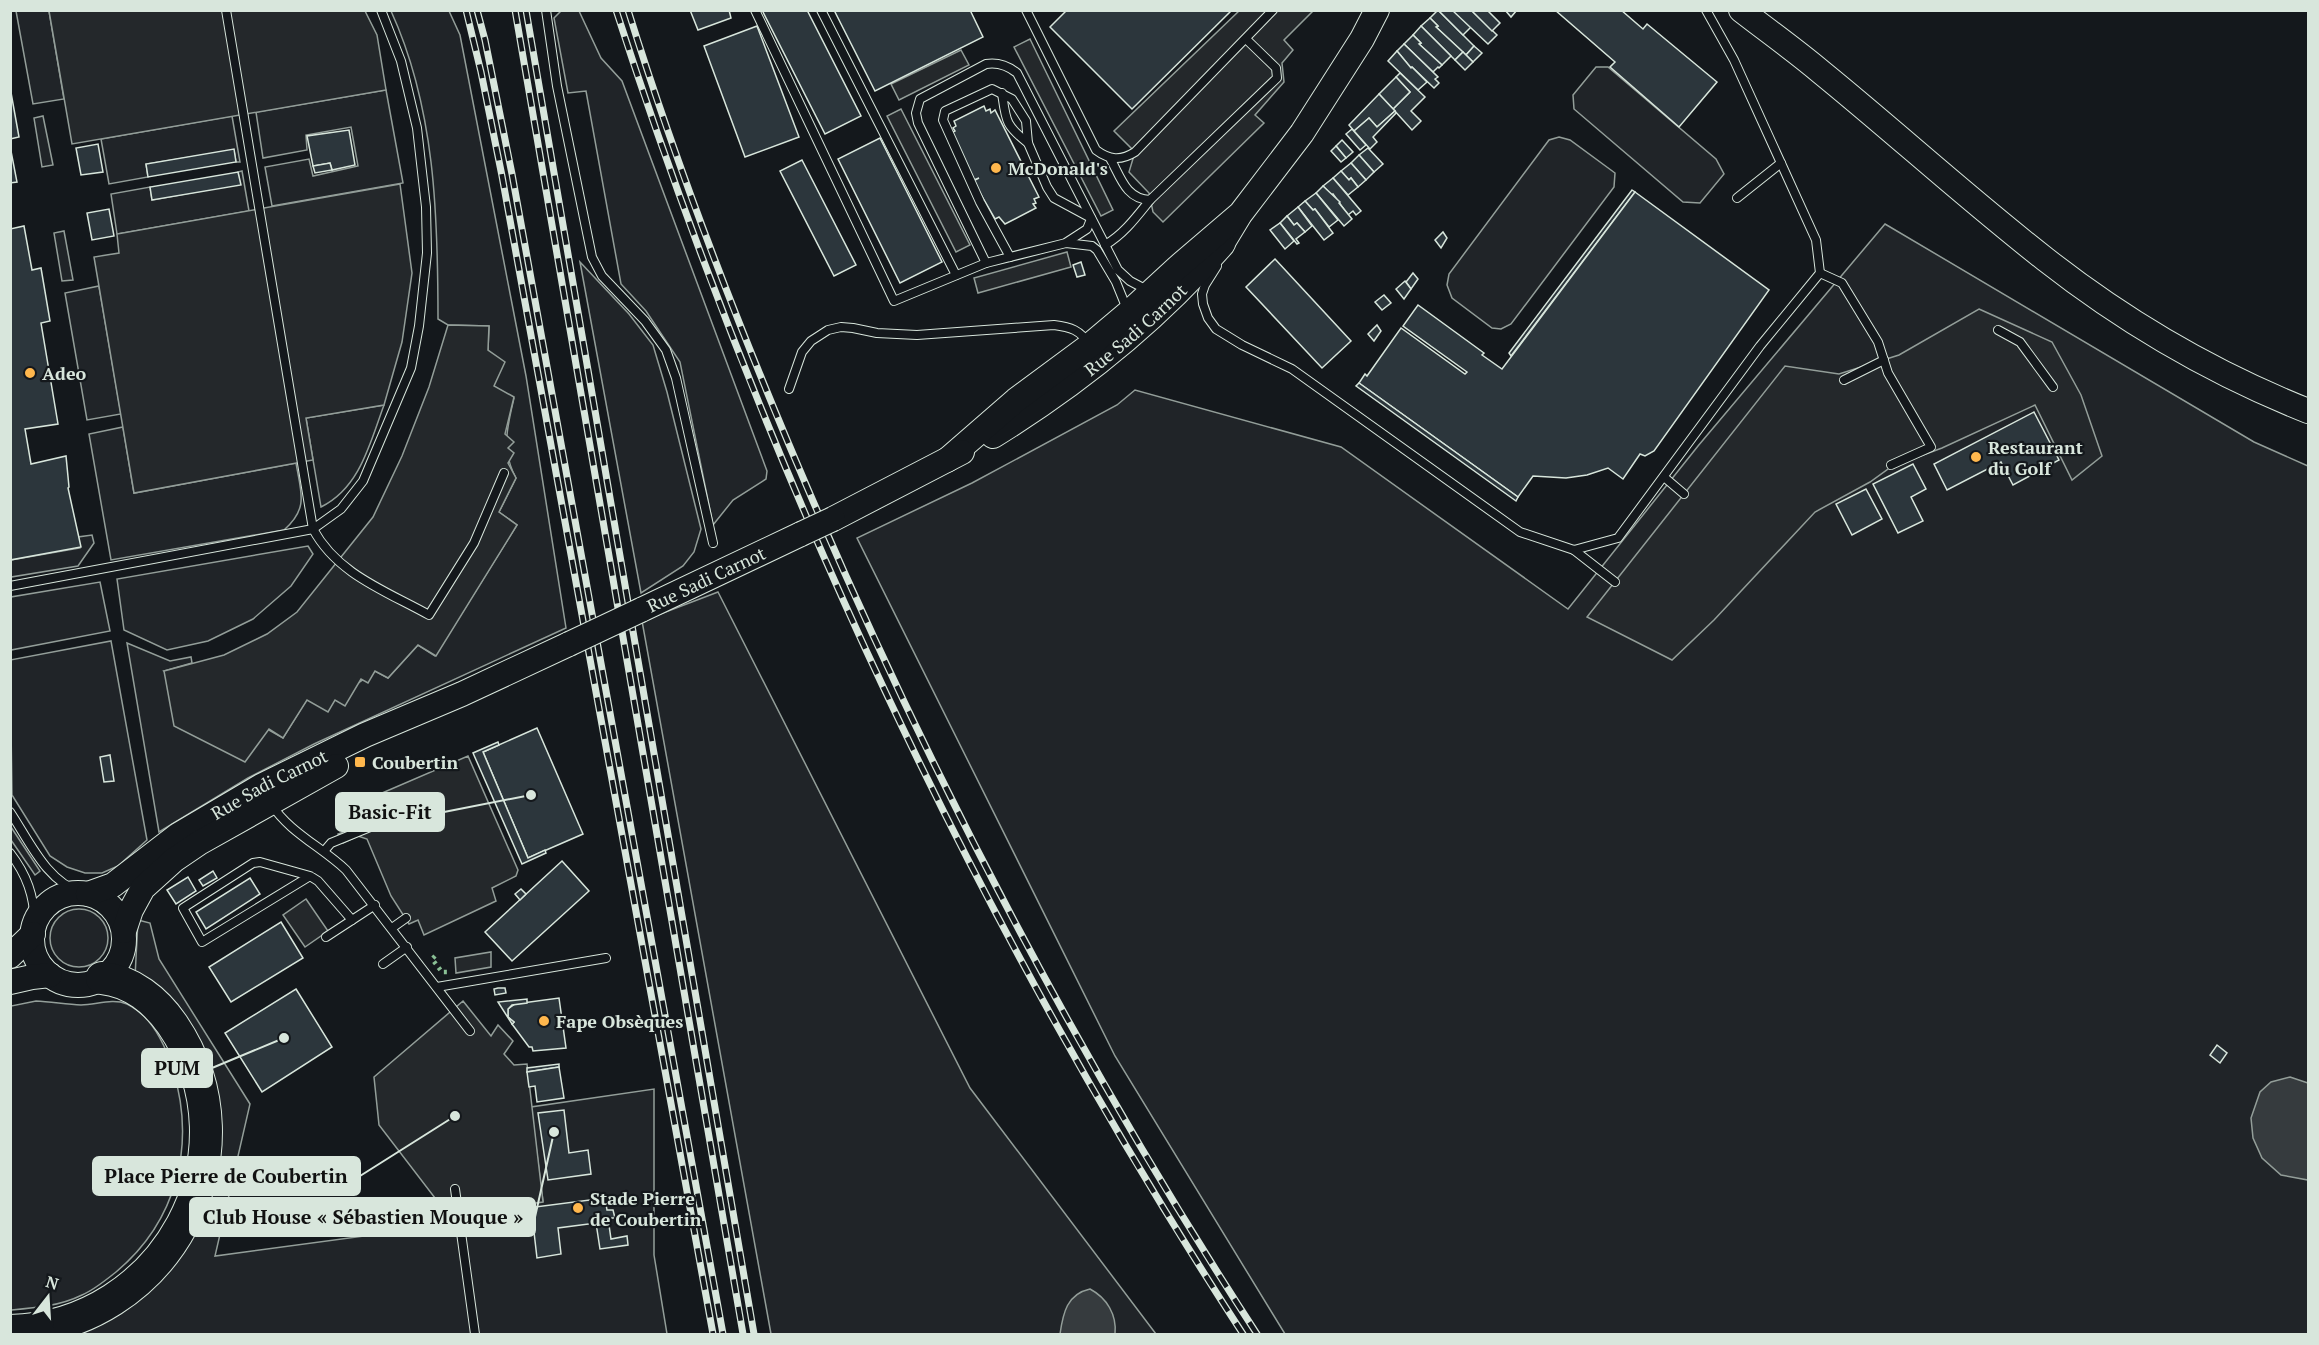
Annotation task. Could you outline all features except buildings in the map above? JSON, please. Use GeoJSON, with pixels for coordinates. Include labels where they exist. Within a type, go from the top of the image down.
{"type":"FeatureCollection","features":[{"type":"Feature","properties":{"kind":"highway"},"geometry":{"type":"LineString","coordinates":[[10,1331],[46,1328],[74,1321],[100,1308],[126,1290],[148,1272],[165,1251],[182,1226],[198,1186],[205,1151],[205,1120],[200,1085],[187,1051],[177,1032],[156,1004],[133,988],[102,978]]}},
{"type":"Feature","properties":{"kind":"main road","name":"Rue Sadi Carnot"},"geometry":{"type":"LineString","coordinates":[[1332,83],[1361,10]]}},
{"type":"Feature","properties":{"kind":"main road","name":"Rue Sadi Carnot"},"geometry":{"type":"LineString","coordinates":[[85,893],[113,885],[178,835],[266,794],[462,694],[833,519],[948,460],[988,439],[1062,389],[1158,299],[1178,267],[1248,205],[1302,133],[1362,39],[1377,10]]}},
{"type":"Feature","properties":{"kind":"main road"},"geometry":{"type":"LineString","coordinates":[[1741,10],[1819,70],[2001,223],[2083,286],[2183,351],[2242,382],[2308,411]]}},
{"type":"Feature","properties":{"kind":"main road"},"geometry":{"type":"LineString","coordinates":[[1757,10],[1819,70]]}},
{"type":"Feature","properties":{"kind":"main road","name":"Rue Sadi Carnot"},"geometry":{"type":"LineString","coordinates":[[948,460],[1000,412],[1089,346],[1135,319]]}},
{"type":"Feature","properties":{"kind":"main road","name":"Rue Sadi Carnot"},"geometry":{"type":"LineString","coordinates":[[124,931],[138,896],[155,876],[266,794]]}},
{"type":"Feature","properties":{"kind":"main road"},"geometry":{"type":"LineString","coordinates":[[85,893],[101,899],[112,907],[120,918],[124,931],[124,945],[113,970],[102,978],[79,985],[67,984],[50,975],[36,957],[33,946],[34,929],[41,911],[51,902],[69,894],[85,893]]}},
{"type":"Feature","properties":{"kind":"main road"},"geometry":{"type":"LineString","coordinates":[[10,956],[34,929]]}},
{"type":"Feature","properties":{"kind":"main road"},"geometry":{"type":"LineString","coordinates":[[10,982],[50,975]]}},
{"type":"Feature","properties":{"kind":"lane"},"geometry":{"type":"LineString","coordinates":[[226,10],[313,529],[323,547],[349,572],[429,615],[474,543],[504,473]]}},
{"type":"Feature","properties":{"kind":"lane"},"geometry":{"type":"LineString","coordinates":[[10,586],[313,529],[341,509],[363,481],[411,368],[419,326],[427,253],[426,207],[417,128],[401,61],[381,10]]}},
{"type":"Feature","properties":{"kind":"lane"},"geometry":{"type":"LineString","coordinates":[[546,10],[557,86],[592,257],[602,276],[645,321],[666,350],[676,378],[713,543]]}},
{"type":"Feature","properties":{"kind":"lane"},"geometry":{"type":"LineString","coordinates":[[755,10],[894,301],[986,263],[1066,243],[1080,243],[1097,250],[1116,282],[1125,306],[1135,319]]}},
{"type":"Feature","properties":{"kind":"lane"},"geometry":{"type":"LineString","coordinates":[[821,10],[956,275]]}},
{"type":"Feature","properties":{"kind":"lane"},"geometry":{"type":"LineString","coordinates":[[1026,10],[1096,150],[1110,158],[1130,193],[1140,199],[1150,200]]}},
{"type":"Feature","properties":{"kind":"lane"},"geometry":{"type":"LineString","coordinates":[[1110,158],[1128,157],[1135,152],[1273,10]]}},
{"type":"Feature","properties":{"kind":"lane"},"geometry":{"type":"LineString","coordinates":[[1574,550],[1618,538],[1761,346],[1820,273],[1816,240],[1734,60],[1706,10]]}},
{"type":"Feature","properties":{"kind":"lane"},"geometry":{"type":"LineString","coordinates":[[1105,245],[1114,240],[1150,200],[1277,78],[1276,68],[1246,39]]}},
{"type":"Feature","properties":{"kind":"lane"},"geometry":{"type":"LineString","coordinates":[[986,263],[918,123],[916,113],[920,99],[986,64],[995,63],[1004,64],[1017,73],[1118,270],[1158,299]]}},
{"type":"Feature","properties":{"kind":"lane"},"geometry":{"type":"LineString","coordinates":[[1010,257],[980,201],[943,120],[945,111],[986,91],[992,89],[1017,103],[1026,121],[1028,143],[1054,198],[1091,219]]}},
{"type":"Feature","properties":{"kind":"lane"},"geometry":{"type":"LineString","coordinates":[[1002,93],[1009,126],[1014,133],[1028,143]]}},
{"type":"Feature","properties":{"kind":"lane"},"geometry":{"type":"LineString","coordinates":[[1737,198],[1781,163]]}},
{"type":"Feature","properties":{"kind":"lane"},"geometry":{"type":"LineString","coordinates":[[1248,205],[1242,227],[1205,285],[1202,294],[1208,318],[1216,329],[1292,369],[1520,532],[1574,550],[1615,582]]}},
{"type":"Feature","properties":{"kind":"lane"},"geometry":{"type":"LineString","coordinates":[[1066,243],[1087,229],[1091,219]]}},
{"type":"Feature","properties":{"kind":"lane"},"geometry":{"type":"LineString","coordinates":[[1820,273],[1842,283],[1878,342],[1888,373],[1930,447],[1891,465]]}},
{"type":"Feature","properties":{"kind":"lane"},"geometry":{"type":"LineString","coordinates":[[789,389],[802,352],[818,335],[841,327],[898,335],[917,335],[1057,325],[1071,328],[1084,335],[1089,346]]}},
{"type":"Feature","properties":{"kind":"lane"},"geometry":{"type":"LineString","coordinates":[[1998,330],[2020,342],[2052,387]]}},
{"type":"Feature","properties":{"kind":"lane"},"geometry":{"type":"LineString","coordinates":[[1844,380],[1884,360]]}},
{"type":"Feature","properties":{"kind":"lane"},"geometry":{"type":"LineString","coordinates":[[1664,477],[1684,494]]}},
{"type":"Feature","properties":{"kind":"lane"},"geometry":{"type":"LineString","coordinates":[[266,794],[281,819],[325,850],[346,870],[470,1030]]}},
{"type":"Feature","properties":{"kind":"lane"},"geometry":{"type":"LineString","coordinates":[[10,812],[50,872],[64,885],[85,893]]}},
{"type":"Feature","properties":{"kind":"lane"},"geometry":{"type":"LineString","coordinates":[[325,850],[331,843],[370,827]]}},
{"type":"Feature","properties":{"kind":"lane"},"geometry":{"type":"LineString","coordinates":[[10,853],[30,886],[34,929]]}},
{"type":"Feature","properties":{"kind":"lane"},"geometry":{"type":"LineString","coordinates":[[310,876],[202,942],[183,908],[253,863],[260,862],[310,876],[318,881],[352,920]]}},
{"type":"Feature","properties":{"kind":"lane"},"geometry":{"type":"LineString","coordinates":[[326,937],[375,905]]}},
{"type":"Feature","properties":{"kind":"lane"},"geometry":{"type":"LineString","coordinates":[[393,928],[406,918]]}},
{"type":"Feature","properties":{"kind":"lane"},"geometry":{"type":"LineString","coordinates":[[383,964],[407,947]]}},
{"type":"Feature","properties":{"kind":"lane"},"geometry":{"type":"LineString","coordinates":[[437,987],[606,958]]}},
{"type":"Feature","properties":{"kind":"lane"},"geometry":{"type":"LineString","coordinates":[[454,1190],[475,1335]]}},
{"type":"Feature","properties":{"kind":"shaded area"},"geometry":{"type":"Polygon","coordinates":[[[16,11],[49,11],[64,99],[33,104],[16,11]]]}},
{"type":"Feature","properties":{"kind":"shaded area"},"geometry":{"type":"Polygon","coordinates":[[[49,11],[365,11],[377,35],[386,90],[72,144],[49,11]]]}},
{"type":"Feature","properties":{"kind":"shaded area"},"geometry":{"type":"Polygon","coordinates":[[[391,11],[449,11],[460,35],[526,376],[566,628],[314,744],[248,778],[159,832],[127,643],[170,661],[191,657],[192,663],[164,671],[283,738],[307,699],[335,700],[375,671],[388,678],[418,645],[435,656],[517,525],[499,512],[516,478],[508,458],[507,448],[514,398],[493,386],[488,350],[489,326],[448,325],[438,319],[437,240],[431,162],[417,85],[406,48],[391,11]]]}},
{"type":"Feature","properties":{"kind":"shaded area"},"geometry":{"type":"Polygon","coordinates":[[[561,11],[579,11],[601,58],[622,81],[767,471],[766,479],[733,500],[713,525],[680,362],[646,311],[621,284],[586,91],[568,93],[554,18],[561,11]]]}},
{"type":"Feature","properties":{"kind":"shaded area"},"geometry":{"type":"Polygon","coordinates":[[[1239,11],[1313,11],[1284,40],[1293,50],[1282,63],[1284,82],[1255,115],[1264,123],[1163,222],[1153,212],[1149,193],[1129,172],[1135,152],[1114,131],[1239,11]]]}},
{"type":"Feature","properties":{"kind":"shaded area"},"geometry":{"type":"Polygon","coordinates":[[[1030,39],[1113,210],[1101,216],[1014,47],[1030,39]]]}},
{"type":"Feature","properties":{"kind":"shaded area"},"geometry":{"type":"Polygon","coordinates":[[[961,50],[969,65],[899,100],[891,84],[961,50]]]}},
{"type":"Feature","properties":{"kind":"shaded area"},"geometry":{"type":"Polygon","coordinates":[[[1596,67],[1608,67],[1716,159],[1724,174],[1700,203],[1683,202],[1574,109],[1573,95],[1596,67]]]}},
{"type":"Feature","properties":{"kind":"shaded area"},"geometry":{"type":"Polygon","coordinates":[[[386,90],[403,183],[272,206],[265,167],[309,159],[313,176],[358,166],[351,127],[306,135],[307,150],[263,158],[256,112],[386,90]]]}},
{"type":"Feature","properties":{"kind":"shaded area"},"geometry":{"type":"Polygon","coordinates":[[[901,109],[970,245],[956,252],[887,116],[901,109]]]}},
{"type":"Feature","properties":{"kind":"shaded area"},"geometry":{"type":"Polygon","coordinates":[[[43,116],[53,165],[42,167],[34,118],[43,116]]]}},
{"type":"Feature","properties":{"kind":"shaded area"},"geometry":{"type":"Polygon","coordinates":[[[232,116],[240,162],[236,162],[234,150],[146,164],[148,177],[109,184],[101,139],[232,116]]]}},
{"type":"Feature","properties":{"kind":"shaded area"},"geometry":{"type":"Polygon","coordinates":[[[1559,137],[1570,140],[1615,173],[1614,187],[1511,324],[1501,329],[1492,328],[1452,298],[1447,285],[1449,274],[1549,140],[1559,137]]]}},
{"type":"Feature","properties":{"kind":"shaded area"},"geometry":{"type":"Polygon","coordinates":[[[242,171],[249,211],[117,234],[111,194],[150,187],[152,200],[240,184],[238,172],[242,171]]]}},
{"type":"Feature","properties":{"kind":"shaded area"},"geometry":{"type":"Polygon","coordinates":[[[400,184],[412,273],[402,342],[384,405],[306,418],[313,460],[134,493],[94,257],[119,253],[117,234],[400,184]]]}},
{"type":"Feature","properties":{"kind":"shaded area"},"geometry":{"type":"Polygon","coordinates":[[[1885,224],[2254,442],[2308,466],[2308,1334],[1285,1334],[1115,1056],[857,538],[972,483],[1117,405],[1135,390],[1341,447],[1568,609],[1698,446],[1885,224]]]}},
{"type":"Feature","properties":{"kind":"shaded area"},"geometry":{"type":"Polygon","coordinates":[[[64,231],[73,280],[62,281],[54,233],[64,231]]]}},
{"type":"Feature","properties":{"kind":"shaded area"},"geometry":{"type":"Polygon","coordinates":[[[1067,252],[1071,267],[978,293],[974,278],[1067,252]]]}},
{"type":"Feature","properties":{"kind":"shaded area"},"geometry":{"type":"Polygon","coordinates":[[[580,262],[629,314],[653,345],[701,529],[694,552],[683,566],[641,593],[580,262]]]}},
{"type":"Feature","properties":{"kind":"shaded area"},"geometry":{"type":"Polygon","coordinates":[[[99,286],[121,414],[87,420],[65,293],[99,286]]]}},
{"type":"Feature","properties":{"kind":"shaded area"},"geometry":{"type":"Polygon","coordinates":[[[1979,309],[2052,342],[2081,395],[2102,456],[2072,480],[2035,405],[1942,448],[1891,467],[1870,482],[1815,512],[1714,620],[1672,660],[1587,617],[1785,366],[1839,374],[1899,355],[1979,309]]]}},
{"type":"Feature","properties":{"kind":"shaded area"},"geometry":{"type":"Polygon","coordinates":[[[448,325],[489,326],[488,350],[505,362],[494,386],[514,397],[505,434],[514,442],[508,448],[514,453],[508,463],[516,478],[499,512],[517,525],[436,656],[418,645],[388,678],[375,671],[368,683],[361,679],[345,706],[335,700],[328,712],[307,700],[283,738],[269,729],[245,762],[174,726],[164,671],[224,655],[267,634],[297,612],[373,517],[402,456],[429,387],[448,325]]]}},
{"type":"Feature","properties":{"kind":"shaded area"},"geometry":{"type":"Polygon","coordinates":[[[384,405],[368,449],[354,476],[334,499],[321,507],[306,418],[384,405]]]}},
{"type":"Feature","properties":{"kind":"shaded area"},"geometry":{"type":"Polygon","coordinates":[[[123,427],[134,493],[296,463],[301,492],[297,514],[284,530],[111,560],[89,434],[123,427]]]}},
{"type":"Feature","properties":{"kind":"shaded area"},"geometry":{"type":"Polygon","coordinates":[[[92,535],[94,543],[78,566],[11,577],[11,560],[80,548],[78,537],[92,535]]]}},
{"type":"Feature","properties":{"kind":"shaded area"},"geometry":{"type":"Polygon","coordinates":[[[308,546],[313,554],[291,586],[253,619],[208,641],[167,650],[124,630],[117,579],[308,546]]]}},
{"type":"Feature","properties":{"kind":"shaded area"},"geometry":{"type":"Polygon","coordinates":[[[100,582],[110,631],[11,650],[11,597],[100,582]]]}},
{"type":"Feature","properties":{"kind":"shaded area"},"geometry":{"type":"Polygon","coordinates":[[[718,592],[970,1088],[1156,1334],[771,1334],[642,621],[718,592]]]}},
{"type":"Feature","properties":{"kind":"shaded area"},"geometry":{"type":"Polygon","coordinates":[[[111,641],[147,840],[118,866],[102,873],[85,873],[67,867],[50,856],[12,795],[10,660],[111,641]]]}},
{"type":"Feature","properties":{"kind":"shaded area"},"geometry":{"type":"Polygon","coordinates":[[[468,756],[518,870],[516,876],[492,888],[496,901],[424,935],[418,920],[409,924],[391,896],[367,839],[358,836],[343,843],[338,834],[360,825],[352,806],[468,756]]]}},
{"type":"Feature","properties":{"kind":"shaded area"},"geometry":{"type":"Polygon","coordinates":[[[11,827],[40,871],[35,875],[11,840],[11,827]]]}},
{"type":"Feature","properties":{"kind":"shaded area"},"geometry":{"type":"Polygon","coordinates":[[[306,899],[328,931],[305,947],[283,915],[306,899]]]}},
{"type":"Feature","properties":{"kind":"shaded area"},"geometry":{"type":"Polygon","coordinates":[[[73,909],[85,909],[100,917],[108,932],[108,944],[100,959],[85,967],[73,967],[58,959],[50,944],[50,932],[58,917],[73,909]]]}},
{"type":"Feature","properties":{"kind":"shaded area","name":"Stade Pierre de Coubertin"},"geometry":{"type":"Polygon","coordinates":[[[138,920],[150,923],[159,959],[250,1104],[215,1256],[454,1224],[448,1215],[543,1201],[531,1107],[654,1089],[654,1255],[667,1334],[62,1334],[138,1298],[217,1142],[135,977],[138,920]]]}},
{"type":"Feature","properties":{"kind":"shaded area"},"geometry":{"type":"Polygon","coordinates":[[[491,952],[491,967],[456,973],[455,958],[491,952]]]}},
{"type":"Feature","properties":{"kind":"shaded area"},"geometry":{"type":"Polygon","coordinates":[[[36,1001],[81,1005],[121,1002],[136,1009],[144,1016],[162,1041],[173,1070],[180,1098],[181,1153],[176,1180],[167,1205],[154,1229],[137,1252],[116,1272],[95,1288],[74,1299],[47,1306],[11,1310],[11,1006],[36,1001]]]}},
{"type":"Feature","properties":{"kind":"shaded area"},"geometry":{"type":"Polygon","coordinates":[[[463,1001],[491,1036],[498,1025],[513,1041],[504,1054],[514,1065],[527,1064],[543,1202],[448,1215],[379,1125],[374,1077],[463,1001]]]}},
{"type":"Feature","properties":{"kind":"shaded area"},"geometry":{"type":"Polygon","coordinates":[[[2290,1077],[2308,1083],[2308,1180],[2281,1175],[2262,1158],[2253,1138],[2251,1118],[2260,1092],[2271,1082],[2290,1077]]]}},
{"type":"Feature","properties":{"kind":"shaded area"},"geometry":{"type":"Polygon","coordinates":[[[1090,1289],[1110,1308],[1115,1334],[1060,1334],[1065,1312],[1071,1300],[1076,1295],[1090,1289]]]}},
{"type":"Feature","properties":{"kind":"railway"},"geometry":{"type":"LineString","coordinates":[[466,10],[502,176],[713,1334]]}},
{"type":"Feature","properties":{"kind":"railway"},"geometry":{"type":"LineString","coordinates":[[477,10],[512,174],[723,1334]]}},
{"type":"Feature","properties":{"kind":"railway"},"geometry":{"type":"LineString","coordinates":[[515,10],[743,1334]]}},
{"type":"Feature","properties":{"kind":"railway"},"geometry":{"type":"LineString","coordinates":[[526,10],[754,1334]]}},
{"type":"Feature","properties":{"kind":"railway"},"geometry":{"type":"LineString","coordinates":[[616,10],[675,184],[740,356],[810,526],[886,693],[967,858],[1054,1020],[1146,1179],[1243,1334]]}},
{"type":"Feature","properties":{"kind":"railway"},"geometry":{"type":"LineString","coordinates":[[628,10],[691,197],[762,380],[813,501],[911,716],[1017,927],[1074,1031],[1133,1133],[1257,1334]]}},
{"type":"Feature","properties":{"kind":"hedge"},"geometry":{"type":"LineString","coordinates":[[435,956],[432,959],[442,972],[451,972]]}},
{"type":"Feature","properties":{"kind":"place","name":"McDonald's"},"geometry":{"type":"Point","coordinates":[996,168]}},
{"type":"Feature","properties":{"kind":"place","name":"Adeo"},"geometry":{"type":"Point","coordinates":[30,373]}},
{"type":"Feature","properties":{"kind":"place","name":"Restaurant du Golf"},"geometry":{"type":"Point","coordinates":[1976,457]}},
{"type":"Feature","properties":{"kind":"place","name":"Coubertin"},"geometry":{"type":"Point","coordinates":[360,762]}},
{"type":"Feature","properties":{"kind":"place","name":"Basic-Fit"},"geometry":{"type":"Point","coordinates":[531,795]}},
{"type":"Feature","properties":{"kind":"place","name":"Fape Obsèques"},"geometry":{"type":"Point","coordinates":[544,1021]}},
{"type":"Feature","properties":{"kind":"place","name":"PUM"},"geometry":{"type":"Point","coordinates":[284,1038]}},
{"type":"Feature","properties":{"kind":"place","name":"Place Pierre de Coubertin"},"geometry":{"type":"Point","coordinates":[455,1116]}},
{"type":"Feature","properties":{"kind":"place","name":"Club House « Sébastien Mouque »"},"geometry":{"type":"Point","coordinates":[554,1132]}},
{"type":"Feature","properties":{"kind":"place","name":"Stade Pierre de Coubertin"},"geometry":{"type":"Point","coordinates":[578,1208]}}]}
